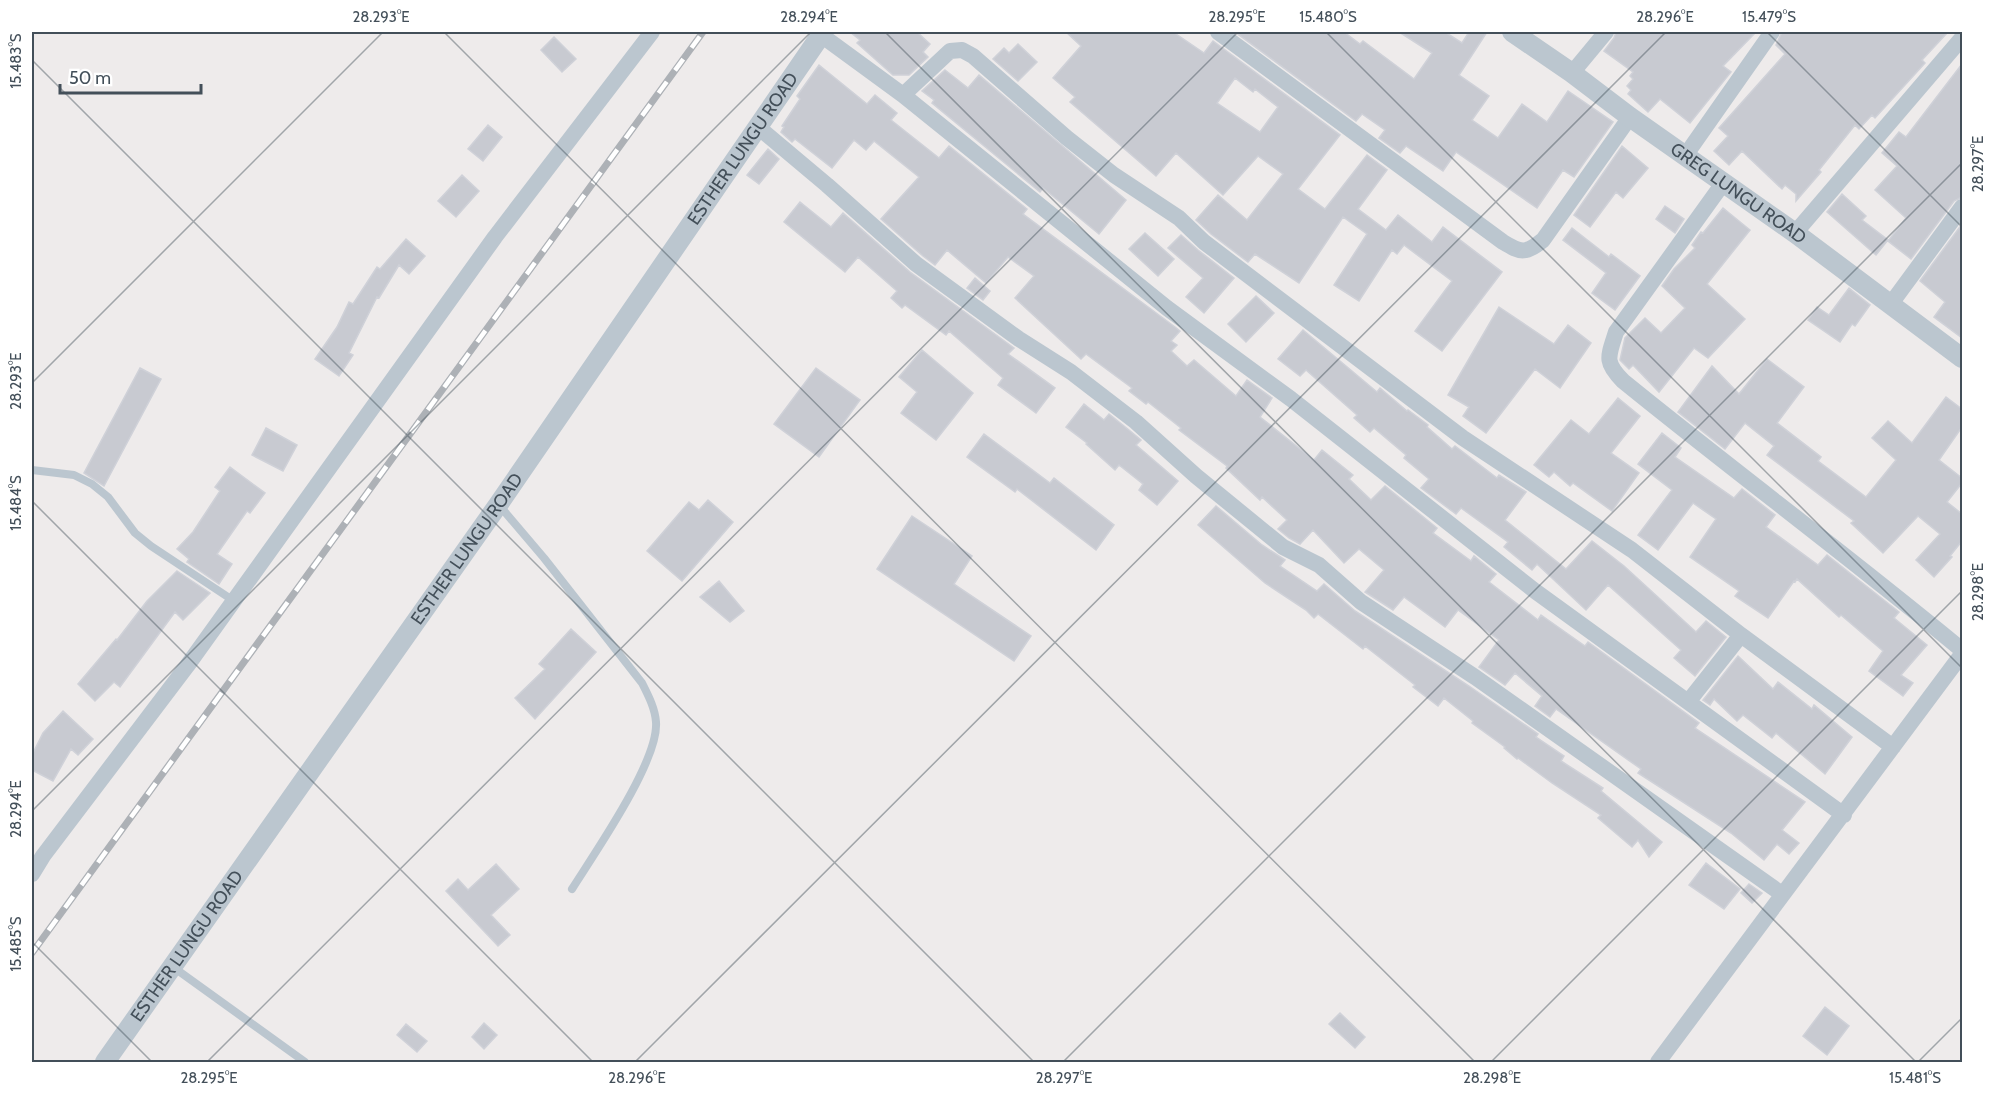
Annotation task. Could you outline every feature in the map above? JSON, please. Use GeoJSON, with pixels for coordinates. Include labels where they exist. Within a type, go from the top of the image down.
{"type":"FeatureCollection","features":[{"type":"Feature","properties":{"kind":"street"},"geometry":{"type":"LineString","coordinates":[[32,874],[43,856],[234,602],[495,237],[652,32]]}},
{"type":"Feature","properties":{"kind":"street"},"geometry":{"type":"LineString","coordinates":[[1218,32],[1493,235],[1518,251],[1532,249],[1543,240],[1630,117]]}},
{"type":"Feature","properties":{"kind":"street","name":"GREG LUNGU ROAD"},"geometry":{"type":"LineString","coordinates":[[1512,32],[1795,233],[1962,357]]}},
{"type":"Feature","properties":{"kind":"street"},"geometry":{"type":"LineString","coordinates":[[1572,73],[1606,32]]}},
{"type":"Feature","properties":{"kind":"street"},"geometry":{"type":"LineString","coordinates":[[1684,156],[1772,32]]}},
{"type":"Feature","properties":{"kind":"street"},"geometry":{"type":"LineString","coordinates":[[822,33],[903,95],[1167,308],[1291,399],[1535,591],[1844,815]]}},
{"type":"Feature","properties":{"kind":"street","name":"ESTHER LUNGU ROAD"},"geometry":{"type":"LineString","coordinates":[[105,1062],[498,505],[822,33]]}},
{"type":"Feature","properties":{"kind":"street"},"geometry":{"type":"LineString","coordinates":[[1795,233],[1962,39]]}},
{"type":"Feature","properties":{"kind":"street"},"geometry":{"type":"LineString","coordinates":[[903,95],[950,51],[962,50],[973,56],[1066,138],[1114,175],[1179,218],[1204,242],[1463,438],[1632,550],[1741,635],[1893,747]]}},
{"type":"Feature","properties":{"kind":"street"},"geometry":{"type":"LineString","coordinates":[[758,127],[916,264],[1010,332],[1071,372],[1137,422],[1196,476],[1283,547],[1319,565],[1361,602],[1475,677],[1782,894]]}},
{"type":"Feature","properties":{"kind":"street"},"geometry":{"type":"LineString","coordinates":[[1658,1062],[1782,894],[1844,815],[1962,652],[1844,553],[1678,426],[1610,368],[1608,356],[1616,332],[1724,183]]}},
{"type":"Feature","properties":{"kind":"street"},"geometry":{"type":"LineString","coordinates":[[1890,305],[1962,207]]}},
{"type":"Feature","properties":{"kind":"street"},"geometry":{"type":"LineString","coordinates":[[1688,702],[1741,635]]}},
{"type":"Feature","properties":{"kind":"lane"},"geometry":{"type":"LineString","coordinates":[[32,470],[74,475],[92,484],[108,497],[135,533],[234,602]]}},
{"type":"Feature","properties":{"kind":"lane"},"geometry":{"type":"LineString","coordinates":[[498,505],[544,558],[642,683],[651,702],[656,723],[649,755],[628,797],[573,890]]}},
{"type":"Feature","properties":{"kind":"lane"},"geometry":{"type":"LineString","coordinates":[[173,967],[305,1062]]}},
{"type":"Feature","properties":{"kind":"building"},"geometry":{"type":"Polygon","coordinates":[[[850,32],[917,32],[930,44],[923,52],[928,57],[909,75],[893,75],[857,43],[860,40],[850,32]]]}},
{"type":"Feature","properties":{"kind":"building"},"geometry":{"type":"Polygon","coordinates":[[[1066,32],[1173,32],[1204,53],[1213,41],[1340,135],[1298,189],[1325,209],[1367,155],[1387,170],[1358,209],[1386,230],[1398,215],[1432,242],[1443,227],[1502,272],[1442,351],[1415,331],[1452,281],[1404,245],[1397,254],[1392,250],[1359,301],[1334,285],[1367,234],[1343,217],[1299,283],[1255,254],[1248,262],[1196,220],[1218,195],[1247,220],[1283,174],[1258,156],[1223,195],[1176,153],[1156,176],[1070,102],[1075,97],[1053,78],[1081,46],[1066,32]],[[1235,78],[1217,103],[1260,132],[1278,107],[1255,89],[1253,92],[1235,78]]]}},
{"type":"Feature","properties":{"kind":"building"},"geometry":{"type":"Polygon","coordinates":[[[1235,32],[1344,32],[1360,44],[1363,41],[1414,79],[1432,53],[1399,32],[1445,32],[1462,43],[1469,32],[1487,32],[1459,75],[1489,96],[1472,120],[1498,138],[1522,104],[1547,122],[1568,91],[1613,122],[1574,177],[1563,170],[1537,208],[1456,152],[1443,171],[1406,146],[1400,153],[1379,138],[1385,130],[1362,114],[1356,121],[1235,32]]]}},
{"type":"Feature","properties":{"kind":"building"},"geometry":{"type":"Polygon","coordinates":[[[1616,32],[1756,32],[1723,66],[1731,72],[1690,123],[1660,99],[1648,112],[1628,94],[1631,90],[1627,86],[1633,79],[1630,76],[1633,72],[1604,51],[1616,32]]]}},
{"type":"Feature","properties":{"kind":"building"},"geometry":{"type":"Polygon","coordinates":[[[1782,32],[1948,32],[1922,60],[1925,63],[1875,118],[1872,115],[1859,129],[1855,125],[1819,170],[1821,172],[1796,201],[1796,194],[1785,185],[1782,189],[1742,151],[1729,165],[1714,151],[1728,136],[1719,128],[1785,54],[1776,45],[1782,32]]]}},
{"type":"Feature","properties":{"kind":"building"},"geometry":{"type":"Polygon","coordinates":[[[554,37],[576,59],[562,72],[541,50],[554,37]]]}},
{"type":"Feature","properties":{"kind":"building"},"geometry":{"type":"Polygon","coordinates":[[[1018,44],[1037,62],[1018,81],[993,59],[1004,48],[1009,53],[1018,44]]]}},
{"type":"Feature","properties":{"kind":"building"},"geometry":{"type":"Polygon","coordinates":[[[1962,64],[1962,197],[1954,201],[1911,259],[1888,241],[1906,218],[1875,190],[1897,166],[1882,153],[1899,132],[1906,137],[1962,64]]]}},
{"type":"Feature","properties":{"kind":"building"},"geometry":{"type":"Polygon","coordinates":[[[819,65],[867,104],[875,95],[897,113],[891,120],[939,158],[949,146],[1027,209],[1023,214],[1180,331],[1171,341],[1177,345],[1171,351],[1187,366],[1194,360],[1236,396],[1247,380],[1272,398],[1260,417],[1314,460],[1322,450],[1353,475],[1349,479],[1371,500],[1385,486],[1437,528],[1433,533],[1471,561],[1474,556],[1496,574],[1489,582],[1538,620],[1541,615],[1585,646],[1588,642],[1699,723],[1695,728],[1805,802],[1782,830],[1799,843],[1789,854],[1777,844],[1764,860],[1731,833],[1638,773],[1641,769],[1556,709],[1550,717],[1535,706],[1542,696],[1515,673],[1505,685],[1479,667],[1499,640],[1458,610],[1445,627],[1404,597],[1393,610],[1365,592],[1384,570],[1359,549],[1344,563],[1313,530],[1300,544],[1289,538],[1278,529],[1287,520],[1262,497],[1260,500],[1226,468],[1227,466],[1179,430],[1181,428],[1148,402],[1146,404],[1129,391],[1132,388],[1086,354],[1081,359],[1015,298],[1034,276],[1008,257],[986,283],[947,250],[935,265],[923,256],[881,219],[919,177],[874,141],[866,150],[854,140],[832,168],[795,139],[792,142],[781,132],[784,127],[782,126],[800,99],[797,96],[819,65]]]}},
{"type":"Feature","properties":{"kind":"building"},"geometry":{"type":"Polygon","coordinates":[[[945,70],[968,88],[979,75],[1126,200],[1099,234],[1043,188],[1040,192],[932,103],[934,100],[922,91],[945,70]]]}},
{"type":"Feature","properties":{"kind":"building"},"geometry":{"type":"Polygon","coordinates":[[[488,125],[502,137],[483,161],[468,149],[488,125]]]}},
{"type":"Feature","properties":{"kind":"building"},"geometry":{"type":"Polygon","coordinates":[[[1622,146],[1648,168],[1623,198],[1616,192],[1590,227],[1574,215],[1622,146]]]}},
{"type":"Feature","properties":{"kind":"building"},"geometry":{"type":"Polygon","coordinates":[[[768,149],[779,159],[759,184],[747,175],[768,149]]]}},
{"type":"Feature","properties":{"kind":"building"},"geometry":{"type":"Polygon","coordinates":[[[462,175],[479,191],[456,217],[438,201],[462,175]]]}},
{"type":"Feature","properties":{"kind":"building"},"geometry":{"type":"Polygon","coordinates":[[[1842,194],[1866,216],[1862,220],[1888,240],[1876,255],[1827,212],[1842,194]]]}},
{"type":"Feature","properties":{"kind":"building"},"geometry":{"type":"Polygon","coordinates":[[[800,202],[831,227],[843,213],[910,272],[1014,348],[1008,354],[1055,388],[1036,413],[998,385],[1003,378],[949,331],[946,335],[905,305],[902,308],[891,298],[897,291],[858,257],[845,272],[784,222],[800,202]]]}},
{"type":"Feature","properties":{"kind":"building"},"geometry":{"type":"Polygon","coordinates":[[[1665,206],[1684,219],[1675,233],[1656,219],[1665,206]]]}},
{"type":"Feature","properties":{"kind":"building"},"geometry":{"type":"Polygon","coordinates":[[[1723,208],[1750,230],[1707,284],[1745,319],[1708,358],[1694,348],[1659,392],[1633,365],[1629,369],[1620,360],[1625,338],[1645,318],[1661,333],[1685,308],[1662,286],[1674,269],[1695,248],[1692,245],[1701,232],[1703,233],[1723,208]]]}},
{"type":"Feature","properties":{"kind":"building"},"geometry":{"type":"Polygon","coordinates":[[[1962,224],[1962,338],[1934,317],[1945,302],[1920,281],[1962,224]]]}},
{"type":"Feature","properties":{"kind":"building"},"geometry":{"type":"Polygon","coordinates":[[[1572,228],[1609,257],[1611,254],[1640,276],[1615,310],[1592,293],[1606,273],[1563,240],[1572,228]]]}},
{"type":"Feature","properties":{"kind":"building"},"geometry":{"type":"Polygon","coordinates":[[[1145,233],[1174,259],[1158,276],[1129,249],[1145,233]]]}},
{"type":"Feature","properties":{"kind":"building"},"geometry":{"type":"Polygon","coordinates":[[[1181,235],[1234,278],[1204,313],[1186,297],[1203,278],[1168,248],[1181,235]]]}},
{"type":"Feature","properties":{"kind":"building"},"geometry":{"type":"Polygon","coordinates":[[[406,239],[425,256],[409,274],[399,265],[379,298],[377,297],[349,353],[353,355],[339,376],[315,359],[337,327],[349,302],[353,304],[377,267],[380,269],[406,239]]]}},
{"type":"Feature","properties":{"kind":"building"},"geometry":{"type":"Polygon","coordinates":[[[975,278],[990,291],[983,300],[967,288],[975,278]]]}},
{"type":"Feature","properties":{"kind":"building"},"geometry":{"type":"Polygon","coordinates":[[[1849,288],[1870,305],[1855,326],[1852,324],[1840,342],[1808,320],[1817,307],[1829,315],[1849,288]]]}},
{"type":"Feature","properties":{"kind":"building"},"geometry":{"type":"Polygon","coordinates":[[[1256,296],[1274,313],[1246,342],[1228,324],[1256,296]]]}},
{"type":"Feature","properties":{"kind":"building"},"geometry":{"type":"Polygon","coordinates":[[[1499,307],[1554,344],[1568,325],[1591,343],[1560,388],[1535,369],[1486,433],[1463,416],[1469,407],[1448,395],[1499,307]]]}},
{"type":"Feature","properties":{"kind":"building"},"geometry":{"type":"Polygon","coordinates":[[[1303,330],[1377,392],[1380,388],[1428,425],[1427,427],[1452,449],[1455,446],[1497,478],[1499,475],[1526,492],[1505,520],[1566,569],[1592,541],[1624,566],[1696,632],[1706,621],[1726,637],[1695,676],[1674,658],[1681,650],[1608,585],[1586,610],[1537,564],[1532,570],[1504,547],[1508,542],[1461,508],[1456,514],[1421,488],[1429,479],[1404,458],[1406,455],[1374,428],[1370,432],[1354,418],[1357,415],[1306,370],[1300,376],[1278,359],[1303,330]]]}},
{"type":"Feature","properties":{"kind":"building"},"geometry":{"type":"Polygon","coordinates":[[[922,350],[973,393],[936,440],[901,413],[917,392],[899,377],[922,350]]]}},
{"type":"Feature","properties":{"kind":"building"},"geometry":{"type":"Polygon","coordinates":[[[1767,359],[1804,387],[1777,423],[1821,457],[1818,461],[1866,497],[1896,460],[1872,438],[1888,421],[1912,443],[1946,397],[1962,409],[1962,427],[1939,460],[1962,478],[1962,483],[1947,502],[1962,514],[1962,541],[1950,556],[1952,557],[1934,577],[1916,560],[1940,534],[1918,516],[1883,553],[1851,523],[1854,521],[1767,455],[1774,446],[1745,423],[1725,449],[1678,412],[1712,366],[1739,394],[1767,359]]]}},
{"type":"Feature","properties":{"kind":"building"},"geometry":{"type":"Polygon","coordinates":[[[140,368],[161,379],[104,486],[84,473],[140,368]]]}},
{"type":"Feature","properties":{"kind":"building"},"geometry":{"type":"Polygon","coordinates":[[[816,368],[860,400],[819,457],[774,424],[816,368]]]}},
{"type":"Feature","properties":{"kind":"building"},"geometry":{"type":"Polygon","coordinates":[[[1618,398],[1640,416],[1611,453],[1639,473],[1612,511],[1573,483],[1570,486],[1554,472],[1549,477],[1534,465],[1571,420],[1589,434],[1618,398]]]}},
{"type":"Feature","properties":{"kind":"building"},"geometry":{"type":"Polygon","coordinates":[[[1084,404],[1104,420],[1109,414],[1129,430],[1141,440],[1136,445],[1178,481],[1157,505],[1139,490],[1143,484],[1119,465],[1115,470],[1087,443],[1066,427],[1084,404]]]}},
{"type":"Feature","properties":{"kind":"building"},"geometry":{"type":"Polygon","coordinates":[[[266,428],[297,445],[283,471],[252,455],[266,428]]]}},
{"type":"Feature","properties":{"kind":"building"},"geometry":{"type":"Polygon","coordinates":[[[1662,433],[1681,448],[1675,457],[1734,498],[1742,489],[1775,515],[1766,527],[1818,565],[1827,555],[1899,612],[1894,618],[1927,645],[1901,675],[1913,683],[1903,696],[1869,671],[1883,651],[1841,615],[1839,617],[1797,579],[1768,618],[1735,596],[1739,591],[1690,557],[1716,519],[1693,503],[1658,550],[1638,535],[1672,490],[1638,464],[1662,433]]]}},
{"type":"Feature","properties":{"kind":"building"},"geometry":{"type":"Polygon","coordinates":[[[984,434],[1050,483],[1054,478],[1114,525],[1096,550],[1017,489],[1015,492],[967,457],[984,434]]]}},
{"type":"Feature","properties":{"kind":"building"},"geometry":{"type":"Polygon","coordinates":[[[230,467],[265,493],[250,513],[247,511],[217,554],[232,564],[219,584],[187,562],[189,559],[177,549],[193,532],[220,491],[215,487],[230,467]]]}},
{"type":"Feature","properties":{"kind":"building"},"geometry":{"type":"Polygon","coordinates":[[[708,500],[733,522],[682,581],[647,551],[689,502],[699,510],[708,500]]]}},
{"type":"Feature","properties":{"kind":"building"},"geometry":{"type":"Polygon","coordinates":[[[1216,506],[1262,545],[1285,560],[1280,566],[1317,591],[1324,584],[1355,611],[1538,734],[1536,737],[1564,756],[1561,761],[1603,788],[1601,791],[1662,842],[1649,857],[1638,840],[1632,847],[1598,818],[1601,815],[1517,759],[1444,698],[1438,706],[1365,646],[1363,649],[1318,614],[1314,618],[1306,610],[1265,583],[1198,525],[1216,506]]]}},
{"type":"Feature","properties":{"kind":"building"},"geometry":{"type":"Polygon","coordinates":[[[912,516],[972,556],[954,584],[1031,636],[1014,661],[877,569],[912,516]]]}},
{"type":"Feature","properties":{"kind":"building"},"geometry":{"type":"Polygon","coordinates":[[[177,571],[210,593],[183,620],[175,612],[120,687],[114,682],[95,701],[78,684],[117,640],[147,601],[177,571]]]}},
{"type":"Feature","properties":{"kind":"building"},"geometry":{"type":"Polygon","coordinates":[[[719,581],[744,611],[730,622],[700,597],[719,581]]]}},
{"type":"Feature","properties":{"kind":"building"},"geometry":{"type":"Polygon","coordinates":[[[571,629],[596,652],[535,719],[515,698],[545,669],[539,664],[571,629]]]}},
{"type":"Feature","properties":{"kind":"building"},"geometry":{"type":"Polygon","coordinates":[[[1738,656],[1773,689],[1778,682],[1812,709],[1814,705],[1852,737],[1825,774],[1776,733],[1772,738],[1743,715],[1737,721],[1714,699],[1710,705],[1703,700],[1738,656]]]}},
{"type":"Feature","properties":{"kind":"building"},"geometry":{"type":"Polygon","coordinates":[[[63,711],[93,739],[78,755],[71,749],[53,781],[32,770],[32,755],[43,733],[63,711]]]}},
{"type":"Feature","properties":{"kind":"building"},"geometry":{"type":"Polygon","coordinates":[[[1706,863],[1740,889],[1724,909],[1689,885],[1706,863]]]}},
{"type":"Feature","properties":{"kind":"building"},"geometry":{"type":"Polygon","coordinates":[[[496,864],[519,889],[491,915],[510,935],[498,946],[446,891],[458,879],[468,890],[496,864]]]}},
{"type":"Feature","properties":{"kind":"building"},"geometry":{"type":"Polygon","coordinates":[[[1749,884],[1762,893],[1752,903],[1741,893],[1749,884]]]}},
{"type":"Feature","properties":{"kind":"building"},"geometry":{"type":"Polygon","coordinates":[[[1825,1007],[1849,1026],[1827,1055],[1803,1036],[1825,1007]]]}},
{"type":"Feature","properties":{"kind":"building"},"geometry":{"type":"Polygon","coordinates":[[[1340,1013],[1365,1037],[1355,1048],[1329,1024],[1340,1013]]]}},
{"type":"Feature","properties":{"kind":"building"},"geometry":{"type":"Polygon","coordinates":[[[484,1023],[497,1035],[484,1049],[472,1037],[484,1023]]]}},
{"type":"Feature","properties":{"kind":"building"},"geometry":{"type":"Polygon","coordinates":[[[406,1024],[427,1041],[417,1052],[397,1035],[406,1024]]]}},
{"type":"Feature","properties":{"kind":"railway"},"geometry":{"type":"LineString","coordinates":[[32,953],[703,32]]}}]}
